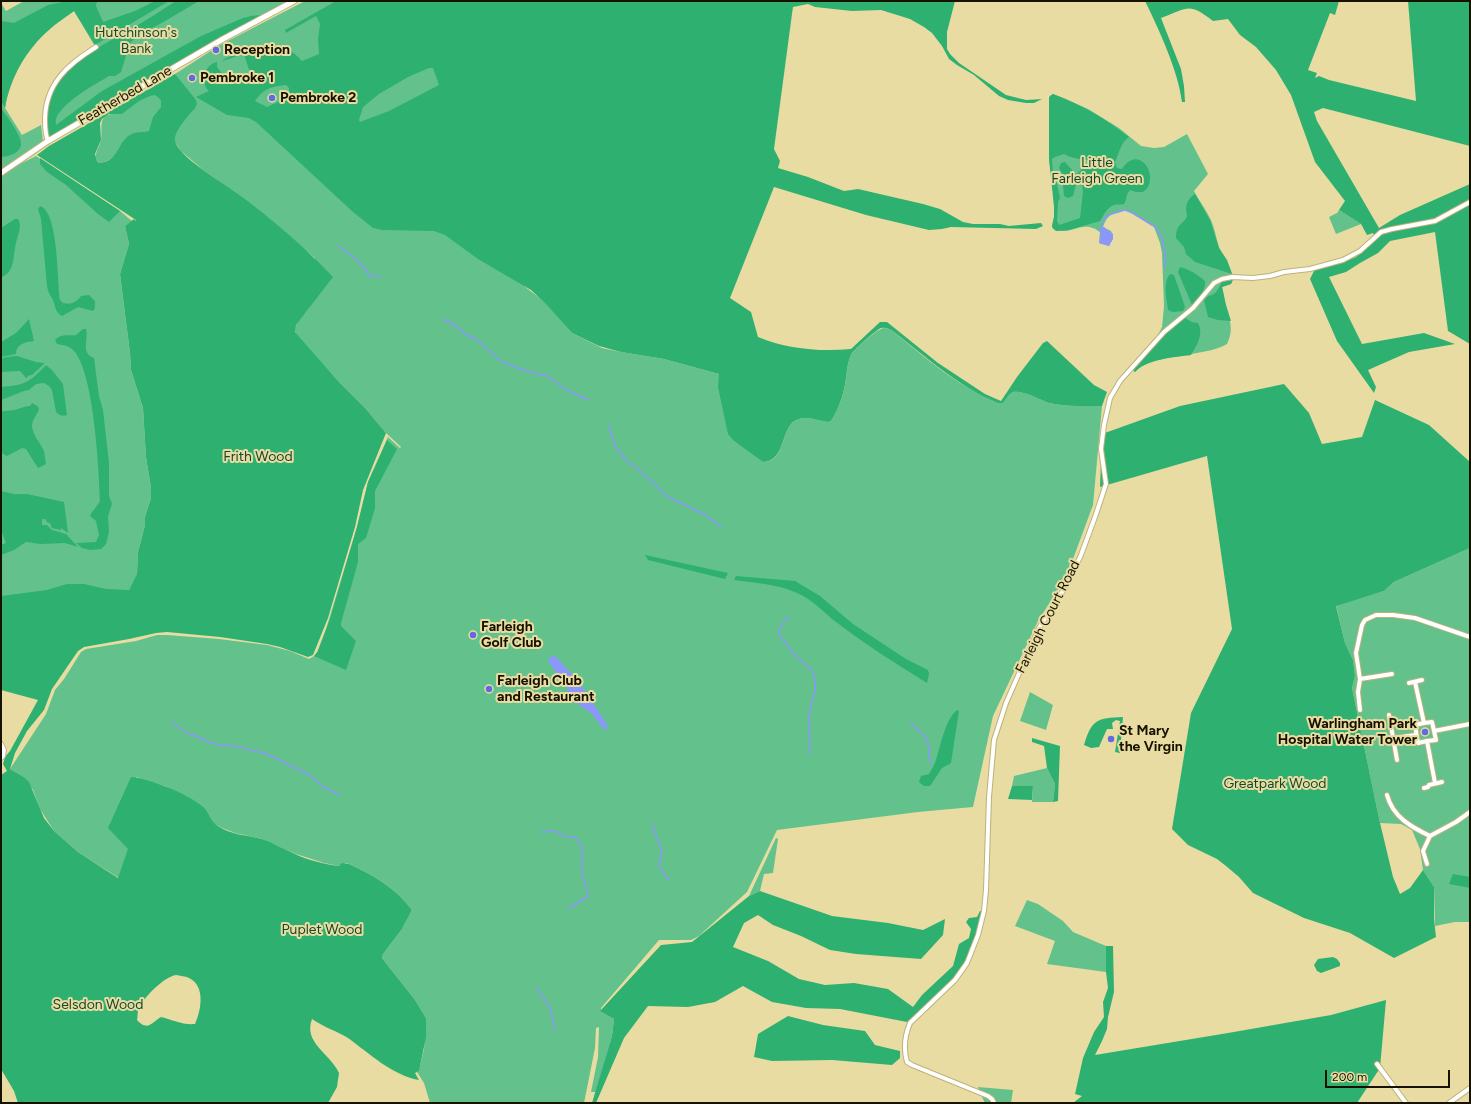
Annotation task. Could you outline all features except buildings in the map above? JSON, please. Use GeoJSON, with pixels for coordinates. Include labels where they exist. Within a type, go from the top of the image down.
{"type":"FeatureCollection","features":[{"type":"Feature","properties":{"kind":"street","name":"Featherbed Lane"},"geometry":{"type":"LineString","coordinates":[[1,173],[48,141],[217,42],[294,1]]}},
{"type":"Feature","properties":{"kind":"street"},"geometry":{"type":"LineString","coordinates":[[48,141],[45,117],[48,99],[52,89],[60,75],[70,65],[96,46]]}},
{"type":"Feature","properties":{"kind":"street","name":"Farleigh Court Road"},"geometry":{"type":"LineString","coordinates":[[994,1103],[988,1096],[912,1066],[907,1062],[905,1051],[906,1032],[910,1023],[955,980],[967,963],[978,935],[984,911],[986,890],[989,797],[996,731],[1006,703],[1039,628],[1068,583],[1081,555],[1095,517],[1106,484],[1101,449],[1104,425],[1110,398],[1120,381],[1164,332],[1193,308],[1214,283],[1222,279],[1232,277],[1253,278],[1284,272],[1299,271],[1343,260],[1360,251],[1381,232],[1435,221],[1470,202]]}},
{"type":"Feature","properties":{"kind":"street"},"geometry":{"type":"LineString","coordinates":[[1360,710],[1358,692],[1360,679],[1356,653],[1362,625],[1365,620],[1376,614],[1415,618],[1470,637]]}},
{"type":"Feature","properties":{"kind":"street"},"geometry":{"type":"LineString","coordinates":[[1360,679],[1392,674]]}},
{"type":"Feature","properties":{"kind":"street"},"geometry":{"type":"LineString","coordinates":[[1409,683],[1422,680]]}},
{"type":"Feature","properties":{"kind":"street"},"geometry":{"type":"LineString","coordinates":[[1415,682],[1424,723]]}},
{"type":"Feature","properties":{"kind":"street"},"geometry":{"type":"LineString","coordinates":[[1389,715],[1397,760]]}},
{"type":"Feature","properties":{"kind":"street"},"geometry":{"type":"LineString","coordinates":[[1432,722],[1434,731],[1436,740],[1418,743],[1415,725],[1432,722]]}},
{"type":"Feature","properties":{"kind":"street"},"geometry":{"type":"LineString","coordinates":[[1434,731],[1470,724]]}},
{"type":"Feature","properties":{"kind":"street"},"geometry":{"type":"LineString","coordinates":[[1394,738],[1416,734]]}},
{"type":"Feature","properties":{"kind":"street"},"geometry":{"type":"LineString","coordinates":[[1427,741],[1435,783]]}},
{"type":"Feature","properties":{"kind":"street"},"geometry":{"type":"LineString","coordinates":[[1,744],[4,750],[1,758]]}},
{"type":"Feature","properties":{"kind":"street"},"geometry":{"type":"LineString","coordinates":[[1424,788],[1435,783],[1442,782]]}},
{"type":"Feature","properties":{"kind":"street"},"geometry":{"type":"LineString","coordinates":[[1387,796],[1393,810],[1400,818],[1430,836]]}},
{"type":"Feature","properties":{"kind":"street"},"geometry":{"type":"LineString","coordinates":[[1427,864],[1423,851],[1430,836],[1456,822],[1470,812]]}},
{"type":"Feature","properties":{"kind":"street"},"geometry":{"type":"LineString","coordinates":[[1377,1064],[1406,1103]]}},
{"type":"Feature","properties":{"kind":"street"},"geometry":{"type":"LineString","coordinates":[[1449,1103],[1470,1088]]}},
{"type":"Feature","properties":{"kind":"green space","name":"Hutchinson's Bank"},"geometry":{"type":"Polygon","coordinates":[[[24,1],[288,1],[47,134],[96,48],[74,11],[49,29],[41,37],[26,55],[15,75],[7,97],[5,108],[22,135],[41,125],[43,141],[1,171],[1,3],[6,11],[24,1]]]}},
{"type":"Feature","properties":{"kind":"green space"},"geometry":{"type":"Polygon","coordinates":[[[68,1],[97,1],[96,6],[103,22],[135,11],[155,1],[169,1],[95,45],[74,11],[52,27],[33,46],[15,75],[7,97],[5,108],[1,101],[1,21],[14,23],[48,5],[68,1]]]}},
{"type":"Feature","properties":{"kind":"green space"},"geometry":{"type":"Polygon","coordinates":[[[176,1],[199,1],[160,24],[141,33],[130,43],[121,72],[115,76],[109,76],[76,97],[61,111],[57,118],[56,125],[102,91],[201,36],[243,18],[261,15],[48,138],[46,129],[47,110],[53,91],[69,67],[97,48],[176,1]]]}},
{"type":"Feature","properties":{"kind":"green space","name":"Farleigh Golf Club"},"geometry":{"type":"Polygon","coordinates":[[[305,1],[580,1],[524,286],[546,303],[572,333],[602,348],[664,359],[719,374],[747,449],[763,462],[771,461],[776,456],[793,422],[803,418],[828,422],[831,421],[842,398],[848,363],[851,355],[866,340],[884,328],[893,331],[956,380],[970,389],[999,403],[1003,403],[1011,393],[1017,392],[1055,404],[1102,406],[1093,505],[1073,559],[1059,588],[1038,621],[993,716],[973,807],[918,812],[777,830],[747,892],[699,936],[691,940],[659,940],[601,1008],[601,1011],[614,1019],[612,1036],[596,1092],[591,1092],[598,1057],[599,1027],[596,1028],[595,1048],[584,1103],[430,1103],[424,1083],[417,1072],[419,1070],[424,1049],[426,1018],[415,1000],[382,958],[383,954],[402,929],[412,910],[399,895],[384,883],[346,863],[339,866],[324,863],[296,854],[262,839],[235,833],[222,828],[215,824],[201,805],[165,786],[136,777],[128,852],[119,878],[78,852],[54,831],[40,809],[33,790],[24,777],[10,769],[46,714],[55,690],[64,679],[81,652],[86,649],[136,641],[157,635],[167,635],[267,645],[290,651],[309,659],[316,655],[326,629],[357,527],[368,482],[388,437],[400,448],[401,447],[386,433],[366,409],[339,382],[296,334],[295,330],[297,323],[309,308],[310,304],[315,258],[265,215],[202,169],[181,151],[175,142],[121,145],[115,154],[107,161],[99,163],[96,157],[101,140],[102,120],[107,115],[112,114],[113,110],[175,74],[220,45],[305,1]]]}},
{"type":"Feature","properties":{"kind":"green space"},"geometry":{"type":"Polygon","coordinates":[[[336,1],[955,1],[947,32],[947,49],[950,54],[959,63],[1006,95],[1026,100],[1042,99],[1034,103],[1026,103],[1008,100],[999,96],[974,75],[949,59],[942,46],[932,33],[910,19],[881,10],[852,11],[815,7],[808,4],[793,7],[774,149],[780,161],[778,168],[808,177],[844,191],[858,189],[923,204],[940,209],[963,222],[973,224],[1000,224],[1009,226],[1041,223],[1043,226],[1036,229],[951,227],[929,230],[866,215],[774,187],[730,298],[751,312],[758,337],[780,344],[804,349],[851,349],[880,322],[887,322],[938,363],[985,394],[1001,401],[1043,343],[1047,341],[1094,385],[1107,392],[1102,406],[1055,404],[1017,392],[1011,393],[1003,403],[998,403],[956,380],[893,331],[886,328],[881,328],[874,332],[855,349],[851,355],[848,363],[842,397],[831,421],[828,422],[802,418],[793,422],[789,427],[776,456],[771,460],[763,462],[733,440],[728,434],[718,387],[719,374],[664,359],[621,352],[599,346],[572,333],[531,290],[478,259],[445,235],[434,231],[382,230],[373,228],[353,212],[256,122],[249,118],[227,115],[196,97],[209,91],[204,83],[204,78],[209,66],[213,63],[217,62],[217,67],[228,79],[232,81],[240,81],[251,76],[244,54],[222,61],[228,57],[245,52],[265,49],[290,51],[302,61],[319,54],[318,39],[320,24],[316,16],[286,33],[285,30],[336,1]],[[429,68],[408,77],[379,94],[363,107],[359,120],[360,122],[389,111],[439,85],[433,68],[429,68]],[[286,85],[268,89],[255,101],[267,107],[282,100],[289,93],[289,88],[286,85]]]}},
{"type":"Feature","properties":{"kind":"green space"},"geometry":{"type":"Polygon","coordinates":[[[1145,1],[1339,1],[1335,15],[1330,13],[1308,70],[1317,73],[1315,78],[1319,76],[1329,80],[1416,101],[1408,1],[1470,1],[1470,146],[1323,108],[1314,112],[1317,121],[1379,228],[1400,215],[1470,184],[1470,344],[1448,331],[1435,232],[1390,241],[1378,253],[1346,272],[1329,277],[1362,344],[1424,333],[1455,344],[1409,352],[1368,370],[1376,387],[1374,393],[1337,341],[1310,279],[1315,269],[1344,262],[1356,257],[1376,240],[1373,233],[1367,235],[1361,224],[1339,210],[1345,201],[1315,162],[1291,95],[1276,70],[1256,47],[1240,35],[1228,19],[1213,21],[1193,9],[1183,10],[1161,18],[1181,69],[1185,102],[1182,102],[1172,64],[1162,37],[1145,1]]]}},
{"type":"Feature","properties":{"kind":"green space"},"geometry":{"type":"Polygon","coordinates":[[[175,74],[196,100],[197,104],[176,133],[175,141],[178,147],[191,161],[249,202],[283,229],[333,277],[296,325],[295,332],[339,382],[366,409],[386,433],[363,490],[355,527],[328,618],[313,655],[308,657],[267,644],[220,637],[167,632],[84,647],[78,651],[52,689],[44,710],[27,731],[15,753],[10,769],[24,777],[29,782],[44,818],[54,831],[78,852],[118,878],[128,849],[108,828],[131,777],[157,783],[187,796],[203,807],[213,822],[223,829],[262,839],[316,862],[339,866],[342,863],[349,864],[384,883],[399,895],[412,910],[402,929],[383,954],[382,958],[415,1000],[426,1018],[426,1037],[419,1071],[415,1073],[419,1080],[390,1069],[348,1038],[312,1019],[310,1027],[311,1035],[314,1041],[339,1073],[337,1087],[328,1103],[18,1103],[14,1091],[1,1069],[1,775],[7,771],[3,764],[5,757],[10,751],[38,700],[1,690],[1,596],[47,590],[67,584],[84,584],[106,589],[129,590],[137,574],[138,552],[145,525],[145,517],[151,498],[151,488],[146,457],[143,408],[131,370],[120,274],[129,244],[125,226],[134,219],[136,220],[37,155],[49,146],[175,74]],[[155,95],[139,101],[122,114],[109,114],[102,119],[100,123],[101,140],[95,154],[99,163],[105,162],[114,156],[122,143],[130,135],[149,131],[153,117],[161,107],[161,100],[155,95]],[[176,975],[171,976],[161,983],[142,1003],[138,1009],[137,1020],[141,1024],[147,1026],[150,1025],[161,1017],[182,1023],[195,1024],[201,999],[198,987],[189,978],[176,975]]]}},
{"type":"Feature","properties":{"kind":"green space","name":"Little Farleigh Green"},"geometry":{"type":"Polygon","coordinates":[[[1053,94],[1088,109],[1119,128],[1141,146],[1154,148],[1164,147],[1187,134],[1208,174],[1194,191],[1211,220],[1219,247],[1229,265],[1232,275],[1231,284],[1222,287],[1231,325],[1227,344],[1205,352],[1165,358],[1143,366],[1135,372],[1131,367],[1156,339],[1162,327],[1164,306],[1162,253],[1160,243],[1154,227],[1126,210],[1114,213],[1105,222],[1103,227],[1111,231],[1113,236],[1109,246],[1099,243],[1100,232],[1093,228],[1082,227],[1066,231],[1053,229],[1054,196],[1049,159],[1049,97],[1053,94]]]}},
{"type":"Feature","properties":{"kind":"green space"},"geometry":{"type":"Polygon","coordinates":[[[1053,94],[1083,107],[1129,137],[1126,139],[1119,151],[1115,162],[1117,168],[1122,169],[1128,162],[1139,160],[1147,167],[1150,179],[1149,185],[1143,192],[1130,190],[1124,204],[1111,206],[1100,221],[1069,230],[1056,231],[1052,227],[1054,207],[1049,159],[1050,96],[1053,94]],[[1064,154],[1052,159],[1053,175],[1057,184],[1060,198],[1058,202],[1057,221],[1059,225],[1080,218],[1083,192],[1082,184],[1079,183],[1076,184],[1073,196],[1068,198],[1064,196],[1064,176],[1059,168],[1061,163],[1065,162],[1074,173],[1077,174],[1083,168],[1097,165],[1096,161],[1064,154]]]}},
{"type":"Feature","properties":{"kind":"green space"},"geometry":{"type":"Polygon","coordinates":[[[1,108],[19,136],[21,144],[17,152],[1,157],[1,108]]]}},
{"type":"Feature","properties":{"kind":"green space"},"geometry":{"type":"Polygon","coordinates":[[[36,156],[120,211],[132,221],[125,226],[129,244],[120,274],[131,370],[143,408],[146,457],[151,488],[151,498],[145,517],[145,525],[138,552],[137,575],[129,590],[1,611],[1,177],[12,168],[36,156]]]}},
{"type":"Feature","properties":{"kind":"green space"},"geometry":{"type":"Polygon","coordinates":[[[40,158],[120,211],[109,222],[66,185],[47,172],[40,164],[40,158]]]}},
{"type":"Feature","properties":{"kind":"green space"},"geometry":{"type":"Polygon","coordinates":[[[1195,194],[1210,220],[1219,248],[1227,260],[1232,274],[1195,262],[1186,254],[1184,247],[1176,238],[1177,229],[1187,216],[1187,202],[1195,194]]]}},
{"type":"Feature","properties":{"kind":"green space"},"geometry":{"type":"Polygon","coordinates":[[[40,206],[46,211],[51,221],[54,234],[60,300],[66,304],[78,300],[81,296],[89,295],[95,301],[95,308],[93,311],[78,307],[62,316],[56,310],[47,286],[41,219],[38,209],[40,206]]]}},
{"type":"Feature","properties":{"kind":"green space"},"geometry":{"type":"Polygon","coordinates":[[[1339,210],[1361,224],[1336,234],[1329,217],[1337,213],[1339,210]]]}},
{"type":"Feature","properties":{"kind":"green space"},"geometry":{"type":"Polygon","coordinates":[[[15,219],[18,219],[20,228],[13,263],[6,275],[2,277],[1,228],[15,219]]]}},
{"type":"Feature","properties":{"kind":"green space"},"geometry":{"type":"Polygon","coordinates":[[[1180,267],[1193,272],[1205,281],[1203,291],[1192,305],[1178,272],[1180,267]]]}},
{"type":"Feature","properties":{"kind":"green space"},"geometry":{"type":"Polygon","coordinates":[[[1170,274],[1174,275],[1185,307],[1183,311],[1173,312],[1168,310],[1166,282],[1170,274]]]}},
{"type":"Feature","properties":{"kind":"green space"},"geometry":{"type":"Polygon","coordinates":[[[1233,280],[1231,284],[1222,287],[1231,321],[1218,320],[1208,317],[1204,300],[1208,296],[1215,293],[1222,282],[1233,280]]]}},
{"type":"Feature","properties":{"kind":"green space"},"geometry":{"type":"Polygon","coordinates":[[[1185,318],[1192,322],[1198,323],[1200,327],[1199,339],[1191,355],[1154,361],[1146,364],[1135,372],[1133,370],[1164,335],[1185,318]]]}},
{"type":"Feature","properties":{"kind":"green space"},"geometry":{"type":"Polygon","coordinates":[[[29,319],[34,341],[24,343],[19,346],[16,354],[1,357],[1,342],[16,333],[29,319]]]}},
{"type":"Feature","properties":{"kind":"green space"},"geometry":{"type":"Polygon","coordinates":[[[83,329],[86,329],[87,333],[87,353],[94,358],[99,396],[103,410],[109,463],[109,496],[112,504],[108,516],[109,532],[106,544],[101,549],[90,550],[82,548],[76,543],[96,542],[99,535],[96,521],[90,516],[100,501],[97,444],[94,420],[86,376],[79,359],[72,349],[57,344],[55,340],[62,336],[76,335],[83,329]]]}},
{"type":"Feature","properties":{"kind":"green space"},"geometry":{"type":"Polygon","coordinates":[[[17,356],[44,364],[32,375],[27,376],[28,377],[26,378],[20,371],[1,372],[1,359],[17,356]]]}},
{"type":"Feature","properties":{"kind":"green space"},"geometry":{"type":"Polygon","coordinates":[[[46,365],[63,384],[67,415],[64,416],[56,412],[52,390],[44,383],[36,384],[29,390],[1,400],[1,387],[26,382],[35,376],[46,365]]]}},
{"type":"Feature","properties":{"kind":"green space","name":"Greatpark Wood"},"geometry":{"type":"Polygon","coordinates":[[[1284,384],[1309,413],[1322,444],[1362,437],[1375,400],[1429,425],[1470,462],[1470,548],[1394,582],[1384,591],[1336,606],[1345,643],[1353,660],[1355,676],[1352,688],[1380,823],[1393,877],[1400,894],[1410,888],[1423,870],[1434,887],[1434,919],[1436,937],[1394,958],[1350,933],[1304,918],[1253,893],[1239,877],[1226,866],[1217,859],[1188,845],[1172,829],[1191,713],[1232,629],[1207,456],[1100,487],[1102,434],[1180,406],[1284,384]]]}},
{"type":"Feature","properties":{"kind":"green space"},"geometry":{"type":"Polygon","coordinates":[[[32,403],[39,408],[32,426],[35,436],[44,451],[46,464],[38,468],[26,449],[22,448],[7,456],[3,454],[1,447],[1,412],[30,406],[32,403]]]}},
{"type":"Feature","properties":{"kind":"green space"},"geometry":{"type":"Polygon","coordinates":[[[387,440],[397,449],[375,491],[375,508],[366,538],[358,544],[358,562],[341,623],[341,626],[356,641],[346,670],[314,656],[318,651],[330,619],[357,527],[368,482],[387,440]]]}},
{"type":"Feature","properties":{"kind":"green space"},"geometry":{"type":"Polygon","coordinates":[[[1,491],[14,494],[27,494],[64,502],[68,533],[61,528],[61,530],[52,528],[50,523],[48,523],[45,519],[42,519],[42,525],[47,525],[52,530],[66,534],[78,547],[65,543],[41,544],[26,542],[14,550],[1,555],[1,545],[6,543],[1,530],[1,491]]]}},
{"type":"Feature","properties":{"kind":"green space"},"geometry":{"type":"Polygon","coordinates":[[[1470,548],[1470,922],[1455,922],[1435,926],[1434,887],[1423,870],[1420,849],[1412,830],[1401,824],[1380,823],[1352,688],[1355,676],[1353,660],[1345,643],[1336,605],[1384,591],[1394,582],[1470,548]]]}},
{"type":"Feature","properties":{"kind":"green space"},"geometry":{"type":"Polygon","coordinates":[[[645,555],[728,573],[725,579],[648,560],[645,555]]]}},
{"type":"Feature","properties":{"kind":"green space"},"geometry":{"type":"Polygon","coordinates":[[[736,576],[795,581],[820,596],[853,624],[906,659],[928,670],[929,674],[927,683],[858,638],[836,622],[813,602],[790,590],[758,583],[734,580],[736,576]]]}},
{"type":"Feature","properties":{"kind":"green space"},"geometry":{"type":"Polygon","coordinates":[[[1030,692],[1053,705],[1046,730],[1020,721],[1030,692]]]}},
{"type":"Feature","properties":{"kind":"green space"},"geometry":{"type":"Polygon","coordinates":[[[957,710],[959,711],[951,763],[942,768],[930,786],[924,786],[919,782],[921,776],[929,774],[934,766],[946,727],[949,720],[957,710]]]}},
{"type":"Feature","properties":{"kind":"green space"},"geometry":{"type":"Polygon","coordinates":[[[1123,717],[1120,753],[1115,752],[1120,721],[1116,720],[1112,723],[1113,729],[1107,729],[1099,747],[1091,748],[1084,745],[1093,725],[1101,719],[1123,717]]]}},
{"type":"Feature","properties":{"kind":"green space"},"geometry":{"type":"Polygon","coordinates":[[[1032,738],[1060,746],[1058,801],[1053,802],[1055,784],[1047,768],[1044,746],[1032,742],[1032,738]]]}},
{"type":"Feature","properties":{"kind":"green space"},"geometry":{"type":"Polygon","coordinates":[[[1047,768],[1055,784],[1053,802],[1032,802],[1033,786],[1012,786],[1014,776],[1047,768]]]}},
{"type":"Feature","properties":{"kind":"green space"},"geometry":{"type":"Polygon","coordinates":[[[1012,786],[1033,786],[1032,800],[1008,799],[1012,786]]]}},
{"type":"Feature","properties":{"kind":"green space"},"geometry":{"type":"Polygon","coordinates":[[[776,838],[778,839],[773,873],[764,874],[760,891],[749,896],[776,838]]]}},
{"type":"Feature","properties":{"kind":"green space"},"geometry":{"type":"Polygon","coordinates":[[[1453,874],[1470,877],[1470,888],[1449,884],[1453,874]]]}},
{"type":"Feature","properties":{"kind":"green space"},"geometry":{"type":"Polygon","coordinates":[[[760,891],[832,916],[888,923],[923,930],[945,919],[943,935],[921,959],[856,954],[830,950],[773,925],[758,915],[744,923],[733,947],[768,961],[799,979],[825,985],[854,983],[888,989],[913,1007],[922,995],[953,966],[959,944],[969,938],[971,929],[966,922],[969,918],[977,917],[980,911],[983,911],[972,947],[964,963],[950,982],[934,999],[907,1022],[840,1009],[806,1008],[772,1002],[743,986],[715,1002],[688,1007],[648,1006],[624,1038],[596,1103],[592,1103],[612,1036],[614,1019],[600,1011],[661,945],[692,942],[749,896],[760,891]]]}},
{"type":"Feature","properties":{"kind":"green space"},"geometry":{"type":"Polygon","coordinates":[[[1027,900],[1038,904],[1063,921],[1073,932],[1106,946],[1106,972],[1047,964],[1055,941],[1015,926],[1027,900]]]}},
{"type":"Feature","properties":{"kind":"green space"},"geometry":{"type":"Polygon","coordinates":[[[1106,946],[1113,946],[1114,992],[1108,1017],[1107,1029],[1095,1055],[1331,1015],[1386,1000],[1380,1068],[1357,1103],[1073,1103],[1082,1096],[1075,1094],[1083,1058],[1094,1032],[1104,1017],[1103,1002],[1108,988],[1106,972],[1106,946]]]}},
{"type":"Feature","properties":{"kind":"green space"},"geometry":{"type":"Polygon","coordinates":[[[1333,957],[1337,959],[1340,966],[1321,973],[1317,971],[1314,965],[1318,959],[1333,957]]]}},
{"type":"Feature","properties":{"kind":"green space"},"geometry":{"type":"Polygon","coordinates":[[[788,1016],[823,1025],[865,1031],[875,1045],[900,1051],[900,1058],[892,1065],[832,1060],[772,1061],[754,1057],[758,1034],[788,1016]]]}},
{"type":"Feature","properties":{"kind":"green space"},"geometry":{"type":"Polygon","coordinates":[[[978,1087],[1013,1090],[1011,1103],[985,1103],[978,1087]]]}},
{"type":"Feature","properties":{"kind":"water"},"geometry":{"type":"Polygon","coordinates":[[[1104,227],[1113,234],[1113,239],[1109,246],[1099,243],[1101,233],[1098,230],[1104,227]]]}},
{"type":"Feature","properties":{"kind":"water"},"geometry":{"type":"Polygon","coordinates":[[[555,656],[580,683],[606,723],[608,729],[605,730],[591,713],[573,701],[565,685],[549,662],[548,659],[555,656]]]}},
{"type":"Feature","properties":{"kind":"waterway"},"geometry":{"type":"LineString","coordinates":[[1102,227],[1105,218],[1108,215],[1125,210],[1133,213],[1157,228],[1162,238],[1165,254],[1165,268]]}},
{"type":"Feature","properties":{"kind":"waterway"},"geometry":{"type":"LineString","coordinates":[[338,246],[359,261],[370,276],[378,276],[380,278]]}},
{"type":"Feature","properties":{"kind":"waterway"},"geometry":{"type":"LineString","coordinates":[[443,319],[458,327],[465,334],[476,339],[502,362],[529,372],[548,376],[566,390],[589,400]]}},
{"type":"Feature","properties":{"kind":"waterway"},"geometry":{"type":"LineString","coordinates":[[608,425],[616,447],[626,460],[668,497],[706,515],[721,527]]}},
{"type":"Feature","properties":{"kind":"waterway"},"geometry":{"type":"LineString","coordinates":[[790,616],[780,627],[780,636],[794,654],[811,669],[815,678],[815,689],[809,715],[810,754]]}},
{"type":"Feature","properties":{"kind":"waterway"},"geometry":{"type":"LineString","coordinates":[[171,722],[186,732],[207,741],[219,745],[236,746],[267,754],[310,775],[322,786],[339,795]]}},
{"type":"Feature","properties":{"kind":"waterway"},"geometry":{"type":"LineString","coordinates":[[910,723],[926,738],[929,746],[929,758],[931,764]]}},
{"type":"Feature","properties":{"kind":"waterway"},"geometry":{"type":"LineString","coordinates":[[652,824],[662,852],[659,865],[669,880]]}},
{"type":"Feature","properties":{"kind":"waterway"},"geometry":{"type":"LineString","coordinates":[[542,832],[553,831],[566,837],[575,837],[582,846],[582,872],[588,894],[587,897],[569,908]]}},
{"type":"Feature","properties":{"kind":"waterway"},"geometry":{"type":"LineString","coordinates":[[537,988],[550,1007],[555,1030]]}},
{"type":"Feature","properties":{"kind":"place","name":"Reception"},"geometry":{"type":"Point","coordinates":[216,50]}},
{"type":"Feature","properties":{"kind":"place","name":"Pembroke 1"},"geometry":{"type":"Point","coordinates":[192,78]}},
{"type":"Feature","properties":{"kind":"place","name":"Pembroke 2"},"geometry":{"type":"Point","coordinates":[272,98]}},
{"type":"Feature","properties":{"kind":"place","name":"Farleigh Golf Club"},"geometry":{"type":"Point","coordinates":[473,635]}},
{"type":"Feature","properties":{"kind":"place","name":"Farleigh Club and Restaurant"},"geometry":{"type":"Point","coordinates":[489,689]}},
{"type":"Feature","properties":{"kind":"place","name":"Warlingham Park Hospital Water Tower"},"geometry":{"type":"Point","coordinates":[1425,732]}},
{"type":"Feature","properties":{"kind":"place","name":"St Mary the Virgin"},"geometry":{"type":"Point","coordinates":[1111,739]}},
{"type":"Feature","properties":{"kind":"park label","name":"Frith Wood"},"geometry":{"type":"Point","coordinates":[258,457]}},
{"type":"Feature","properties":{"kind":"park label","name":"Puplet Wood"},"geometry":{"type":"Point","coordinates":[322,930]}},
{"type":"Feature","properties":{"kind":"park label","name":"Selsdon Wood"},"geometry":{"type":"Point","coordinates":[98,1005]}}]}
